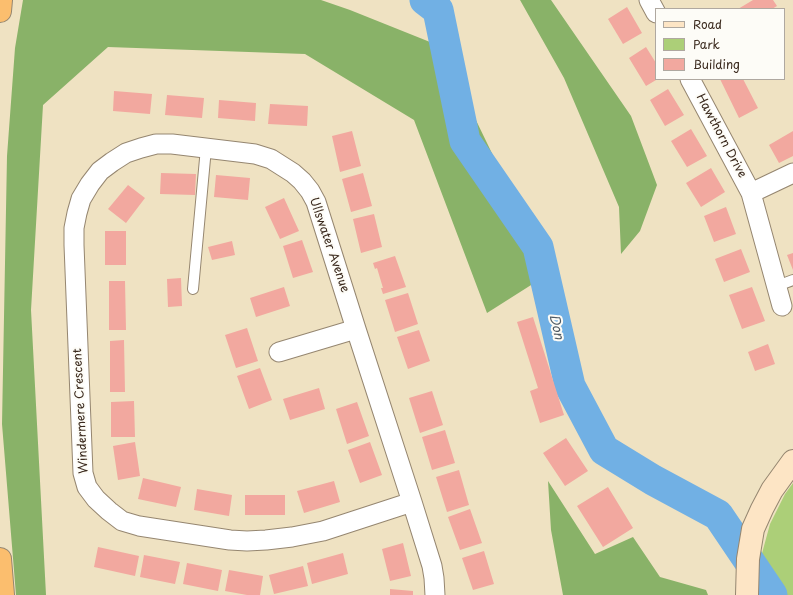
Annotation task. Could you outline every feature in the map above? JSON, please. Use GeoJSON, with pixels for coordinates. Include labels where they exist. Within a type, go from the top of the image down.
{"type":"FeatureCollection","features":[{"type":"Feature","properties":{"kind":"highway"},"geometry":{"type":"LineString","coordinates":[[0,11],[2,0]]}},
{"type":"Feature","properties":{"kind":"highway"},"geometry":{"type":"LineString","coordinates":[[0,559],[3,595]]}},
{"type":"Feature","properties":{"kind":"street"},"geometry":{"type":"LineString","coordinates":[[649,0],[655,11]]}},
{"type":"Feature","properties":{"kind":"street","name":"Hawthorn Drive"},"geometry":{"type":"LineString","coordinates":[[691,80],[751,193],[785,283],[782,306]]}},
{"type":"Feature","properties":{"kind":"street","name":"Ullswater Avenue"},"geometry":{"type":"LineString","coordinates":[[126,153],[156,144],[172,144],[255,154],[271,159],[293,173],[310,191],[316,202],[432,566],[435,595]]}},
{"type":"Feature","properties":{"kind":"street","name":"Windermere Crescent"},"geometry":{"type":"LineString","coordinates":[[126,153],[100,171],[90,184],[82,199],[74,228],[83,473],[87,487],[96,499],[122,521],[139,526],[230,540],[247,541],[292,537],[323,531],[412,502]]}},
{"type":"Feature","properties":{"kind":"street","name":"Hawthorn Drive"},"geometry":{"type":"LineString","coordinates":[[751,193],[793,174]]}},
{"type":"Feature","properties":{"kind":"street"},"geometry":{"type":"LineString","coordinates":[[279,352],[356,329]]}},
{"type":"Feature","properties":{"kind":"street"},"geometry":{"type":"LineString","coordinates":[[747,595],[748,559],[754,529],[772,490],[793,461]]}},
{"type":"Feature","properties":{"kind":"lane"},"geometry":{"type":"LineString","coordinates":[[193,289],[206,148]]}},
{"type":"Feature","properties":{"kind":"green space"},"geometry":{"type":"Polygon","coordinates":[[[23,0],[321,0],[440,46],[550,273],[487,313],[414,120],[305,54],[108,47],[43,105],[31,310],[46,595],[16,595],[2,424],[7,156],[15,48],[23,0]]]}},
{"type":"Feature","properties":{"kind":"green space"},"geometry":{"type":"Polygon","coordinates":[[[520,0],[551,0],[631,116],[657,185],[640,231],[621,254],[619,207],[564,78],[520,0]]]}},
{"type":"Feature","properties":{"kind":"green space"},"geometry":{"type":"Polygon","coordinates":[[[548,481],[595,554],[633,537],[660,577],[706,590],[708,595],[563,595],[551,530],[548,481]]]}},
{"type":"Feature","properties":{"kind":"green space"},"geometry":{"type":"Polygon","coordinates":[[[793,483],[793,595],[757,595],[758,568],[770,524],[785,494],[793,483]]]}},
{"type":"Feature","properties":{"kind":"building"},"geometry":{"type":"Polygon","coordinates":[[[753,0],[773,0],[777,6],[774,8],[740,8],[753,0]]]}},
{"type":"Feature","properties":{"kind":"building"},"geometry":{"type":"Polygon","coordinates":[[[627,7],[642,33],[623,44],[608,19],[627,7]]]}},
{"type":"Feature","properties":{"kind":"building"},"geometry":{"type":"Polygon","coordinates":[[[646,47],[655,61],[656,80],[646,86],[629,58],[646,47]]]}},
{"type":"Feature","properties":{"kind":"building"},"geometry":{"type":"Polygon","coordinates":[[[720,80],[744,80],[758,108],[739,118],[720,80]]]}},
{"type":"Feature","properties":{"kind":"building"},"geometry":{"type":"Polygon","coordinates":[[[668,89],[684,115],[665,126],[650,100],[668,89]]]}},
{"type":"Feature","properties":{"kind":"building"},"geometry":{"type":"Polygon","coordinates":[[[114,91],[152,94],[150,114],[113,111],[114,91]]]}},
{"type":"Feature","properties":{"kind":"building"},"geometry":{"type":"Polygon","coordinates":[[[167,95],[204,98],[202,118],[165,115],[167,95]]]}},
{"type":"Feature","properties":{"kind":"building"},"geometry":{"type":"Polygon","coordinates":[[[219,100],[256,103],[255,121],[218,118],[219,100]]]}},
{"type":"Feature","properties":{"kind":"building"},"geometry":{"type":"Polygon","coordinates":[[[270,104],[308,106],[307,126],[268,124],[270,104]]]}},
{"type":"Feature","properties":{"kind":"building"},"geometry":{"type":"Polygon","coordinates":[[[691,129],[707,156],[687,167],[671,141],[691,129]]]}},
{"type":"Feature","properties":{"kind":"building"},"geometry":{"type":"Polygon","coordinates":[[[352,131],[361,166],[340,172],[332,136],[352,131]]]}},
{"type":"Feature","properties":{"kind":"building"},"geometry":{"type":"Polygon","coordinates":[[[793,131],[793,156],[779,163],[769,145],[793,131]]]}},
{"type":"Feature","properties":{"kind":"building"},"geometry":{"type":"Polygon","coordinates":[[[711,168],[725,192],[701,207],[686,183],[711,168]]]}},
{"type":"Feature","properties":{"kind":"building"},"geometry":{"type":"Polygon","coordinates":[[[161,173],[196,174],[195,195],[160,194],[161,173]]]}},
{"type":"Feature","properties":{"kind":"building"},"geometry":{"type":"Polygon","coordinates":[[[363,173],[372,206],[351,212],[342,179],[363,173]]]}},
{"type":"Feature","properties":{"kind":"building"},"geometry":{"type":"Polygon","coordinates":[[[216,175],[250,178],[248,200],[214,197],[216,175]]]}},
{"type":"Feature","properties":{"kind":"building"},"geometry":{"type":"Polygon","coordinates":[[[128,185],[145,198],[126,223],[108,209],[128,185]]]}},
{"type":"Feature","properties":{"kind":"building"},"geometry":{"type":"Polygon","coordinates":[[[284,198],[299,231],[280,239],[265,207],[284,198]]]}},
{"type":"Feature","properties":{"kind":"building"},"geometry":{"type":"Polygon","coordinates":[[[726,207],[736,234],[714,242],[704,216],[726,207]]]}},
{"type":"Feature","properties":{"kind":"building"},"geometry":{"type":"Polygon","coordinates":[[[374,214],[382,247],[361,253],[353,219],[374,214]]]}},
{"type":"Feature","properties":{"kind":"building"},"geometry":{"type":"Polygon","coordinates":[[[105,231],[126,231],[126,265],[105,265],[105,231]]]}},
{"type":"Feature","properties":{"kind":"building"},"geometry":{"type":"Polygon","coordinates":[[[302,240],[313,272],[293,278],[283,246],[302,240]]]}},
{"type":"Feature","properties":{"kind":"building"},"geometry":{"type":"Polygon","coordinates":[[[232,241],[235,255],[212,260],[208,247],[232,241]]]}},
{"type":"Feature","properties":{"kind":"building"},"geometry":{"type":"Polygon","coordinates":[[[741,249],[750,272],[724,282],[715,259],[741,249]]]}},
{"type":"Feature","properties":{"kind":"building"},"geometry":{"type":"Polygon","coordinates":[[[793,253],[793,270],[787,255],[793,253]]]}},
{"type":"Feature","properties":{"kind":"building"},"geometry":{"type":"Polygon","coordinates":[[[395,256],[406,287],[383,294],[381,288],[383,288],[377,268],[375,269],[373,263],[395,256]]]}},
{"type":"Feature","properties":{"kind":"building"},"geometry":{"type":"Polygon","coordinates":[[[181,278],[182,306],[168,307],[167,279],[181,278]]]}},
{"type":"Feature","properties":{"kind":"building"},"geometry":{"type":"Polygon","coordinates":[[[109,281],[125,281],[126,330],[109,330],[109,281]]]}},
{"type":"Feature","properties":{"kind":"building"},"geometry":{"type":"Polygon","coordinates":[[[284,287],[290,306],[256,317],[250,298],[284,287]]]}},
{"type":"Feature","properties":{"kind":"building"},"geometry":{"type":"Polygon","coordinates":[[[752,287],[765,321],[742,329],[729,295],[752,287]]]}},
{"type":"Feature","properties":{"kind":"building"},"geometry":{"type":"Polygon","coordinates":[[[408,293],[418,324],[395,332],[385,300],[408,293]]]}},
{"type":"Feature","properties":{"kind":"building"},"geometry":{"type":"Polygon","coordinates":[[[533,317],[564,415],[540,423],[530,391],[538,388],[517,322],[533,317]]]}},
{"type":"Feature","properties":{"kind":"building"},"geometry":{"type":"Polygon","coordinates":[[[247,328],[258,361],[236,368],[225,335],[247,328]]]}},
{"type":"Feature","properties":{"kind":"building"},"geometry":{"type":"Polygon","coordinates":[[[419,330],[430,361],[408,369],[397,337],[419,330]]]}},
{"type":"Feature","properties":{"kind":"building"},"geometry":{"type":"Polygon","coordinates":[[[124,340],[125,392],[110,392],[110,341],[124,340]]]}},
{"type":"Feature","properties":{"kind":"building"},"geometry":{"type":"Polygon","coordinates":[[[768,344],[775,364],[755,371],[748,352],[768,344]]]}},
{"type":"Feature","properties":{"kind":"building"},"geometry":{"type":"Polygon","coordinates":[[[260,368],[272,400],[249,409],[237,376],[260,368]]]}},
{"type":"Feature","properties":{"kind":"building"},"geometry":{"type":"Polygon","coordinates":[[[319,388],[325,409],[290,420],[283,399],[319,388]]]}},
{"type":"Feature","properties":{"kind":"building"},"geometry":{"type":"Polygon","coordinates":[[[432,391],[443,425],[420,433],[409,398],[432,391]]]}},
{"type":"Feature","properties":{"kind":"building"},"geometry":{"type":"Polygon","coordinates":[[[134,401],[135,437],[111,437],[111,402],[134,401]]]}},
{"type":"Feature","properties":{"kind":"building"},"geometry":{"type":"Polygon","coordinates":[[[357,402],[369,436],[347,444],[336,409],[357,402]]]}},
{"type":"Feature","properties":{"kind":"building"},"geometry":{"type":"Polygon","coordinates":[[[445,430],[455,463],[432,470],[422,437],[445,430]]]}},
{"type":"Feature","properties":{"kind":"building"},"geometry":{"type":"Polygon","coordinates":[[[566,438],[588,471],[565,486],[543,453],[566,438]]]}},
{"type":"Feature","properties":{"kind":"building"},"geometry":{"type":"Polygon","coordinates":[[[135,442],[140,476],[118,480],[113,446],[135,442]]]}},
{"type":"Feature","properties":{"kind":"building"},"geometry":{"type":"Polygon","coordinates":[[[370,442],[382,475],[360,483],[348,450],[370,442]]]}},
{"type":"Feature","properties":{"kind":"building"},"geometry":{"type":"Polygon","coordinates":[[[459,470],[469,505],[447,512],[436,477],[459,470]]]}},
{"type":"Feature","properties":{"kind":"building"},"geometry":{"type":"Polygon","coordinates":[[[143,478],[181,487],[176,507],[138,499],[143,478]]]}},
{"type":"Feature","properties":{"kind":"building"},"geometry":{"type":"Polygon","coordinates":[[[334,481],[340,502],[304,513],[297,491],[334,481]]]}},
{"type":"Feature","properties":{"kind":"building"},"geometry":{"type":"Polygon","coordinates":[[[608,487],[633,528],[603,547],[577,506],[608,487]]]}},
{"type":"Feature","properties":{"kind":"building"},"geometry":{"type":"Polygon","coordinates":[[[197,489],[232,495],[229,516],[194,510],[197,489]]]}},
{"type":"Feature","properties":{"kind":"building"},"geometry":{"type":"Polygon","coordinates":[[[245,495],[285,495],[285,515],[245,515],[245,495]]]}},
{"type":"Feature","properties":{"kind":"building"},"geometry":{"type":"Polygon","coordinates":[[[470,509],[482,543],[460,550],[448,517],[470,509]]]}},
{"type":"Feature","properties":{"kind":"building"},"geometry":{"type":"Polygon","coordinates":[[[403,543],[411,576],[390,581],[382,549],[403,543]]]}},
{"type":"Feature","properties":{"kind":"building"},"geometry":{"type":"Polygon","coordinates":[[[98,547],[139,556],[135,576],[94,567],[98,547]]]}},
{"type":"Feature","properties":{"kind":"building"},"geometry":{"type":"Polygon","coordinates":[[[484,551],[494,584],[473,590],[462,558],[484,551]]]}},
{"type":"Feature","properties":{"kind":"building"},"geometry":{"type":"Polygon","coordinates":[[[343,553],[348,574],[312,584],[307,563],[343,553]]]}},
{"type":"Feature","properties":{"kind":"building"},"geometry":{"type":"Polygon","coordinates":[[[144,555],[180,562],[175,584],[140,577],[144,555]]]}},
{"type":"Feature","properties":{"kind":"building"},"geometry":{"type":"Polygon","coordinates":[[[187,563],[222,570],[218,591],[183,584],[187,563]]]}},
{"type":"Feature","properties":{"kind":"building"},"geometry":{"type":"Polygon","coordinates":[[[303,566],[308,586],[274,594],[269,575],[303,566]]]}},
{"type":"Feature","properties":{"kind":"building"},"geometry":{"type":"Polygon","coordinates":[[[229,570],[263,576],[260,595],[247,595],[225,591],[229,570]]]}},
{"type":"Feature","properties":{"kind":"building"},"geometry":{"type":"Polygon","coordinates":[[[390,589],[413,591],[413,595],[390,595],[390,589]]]}},
{"type":"Feature","properties":{"kind":"waterway","name":"Don"},"geometry":{"type":"LineString","coordinates":[[425,0],[438,10],[465,141],[538,247],[570,386],[604,450],[653,480],[718,515],[772,595]]}}]}
